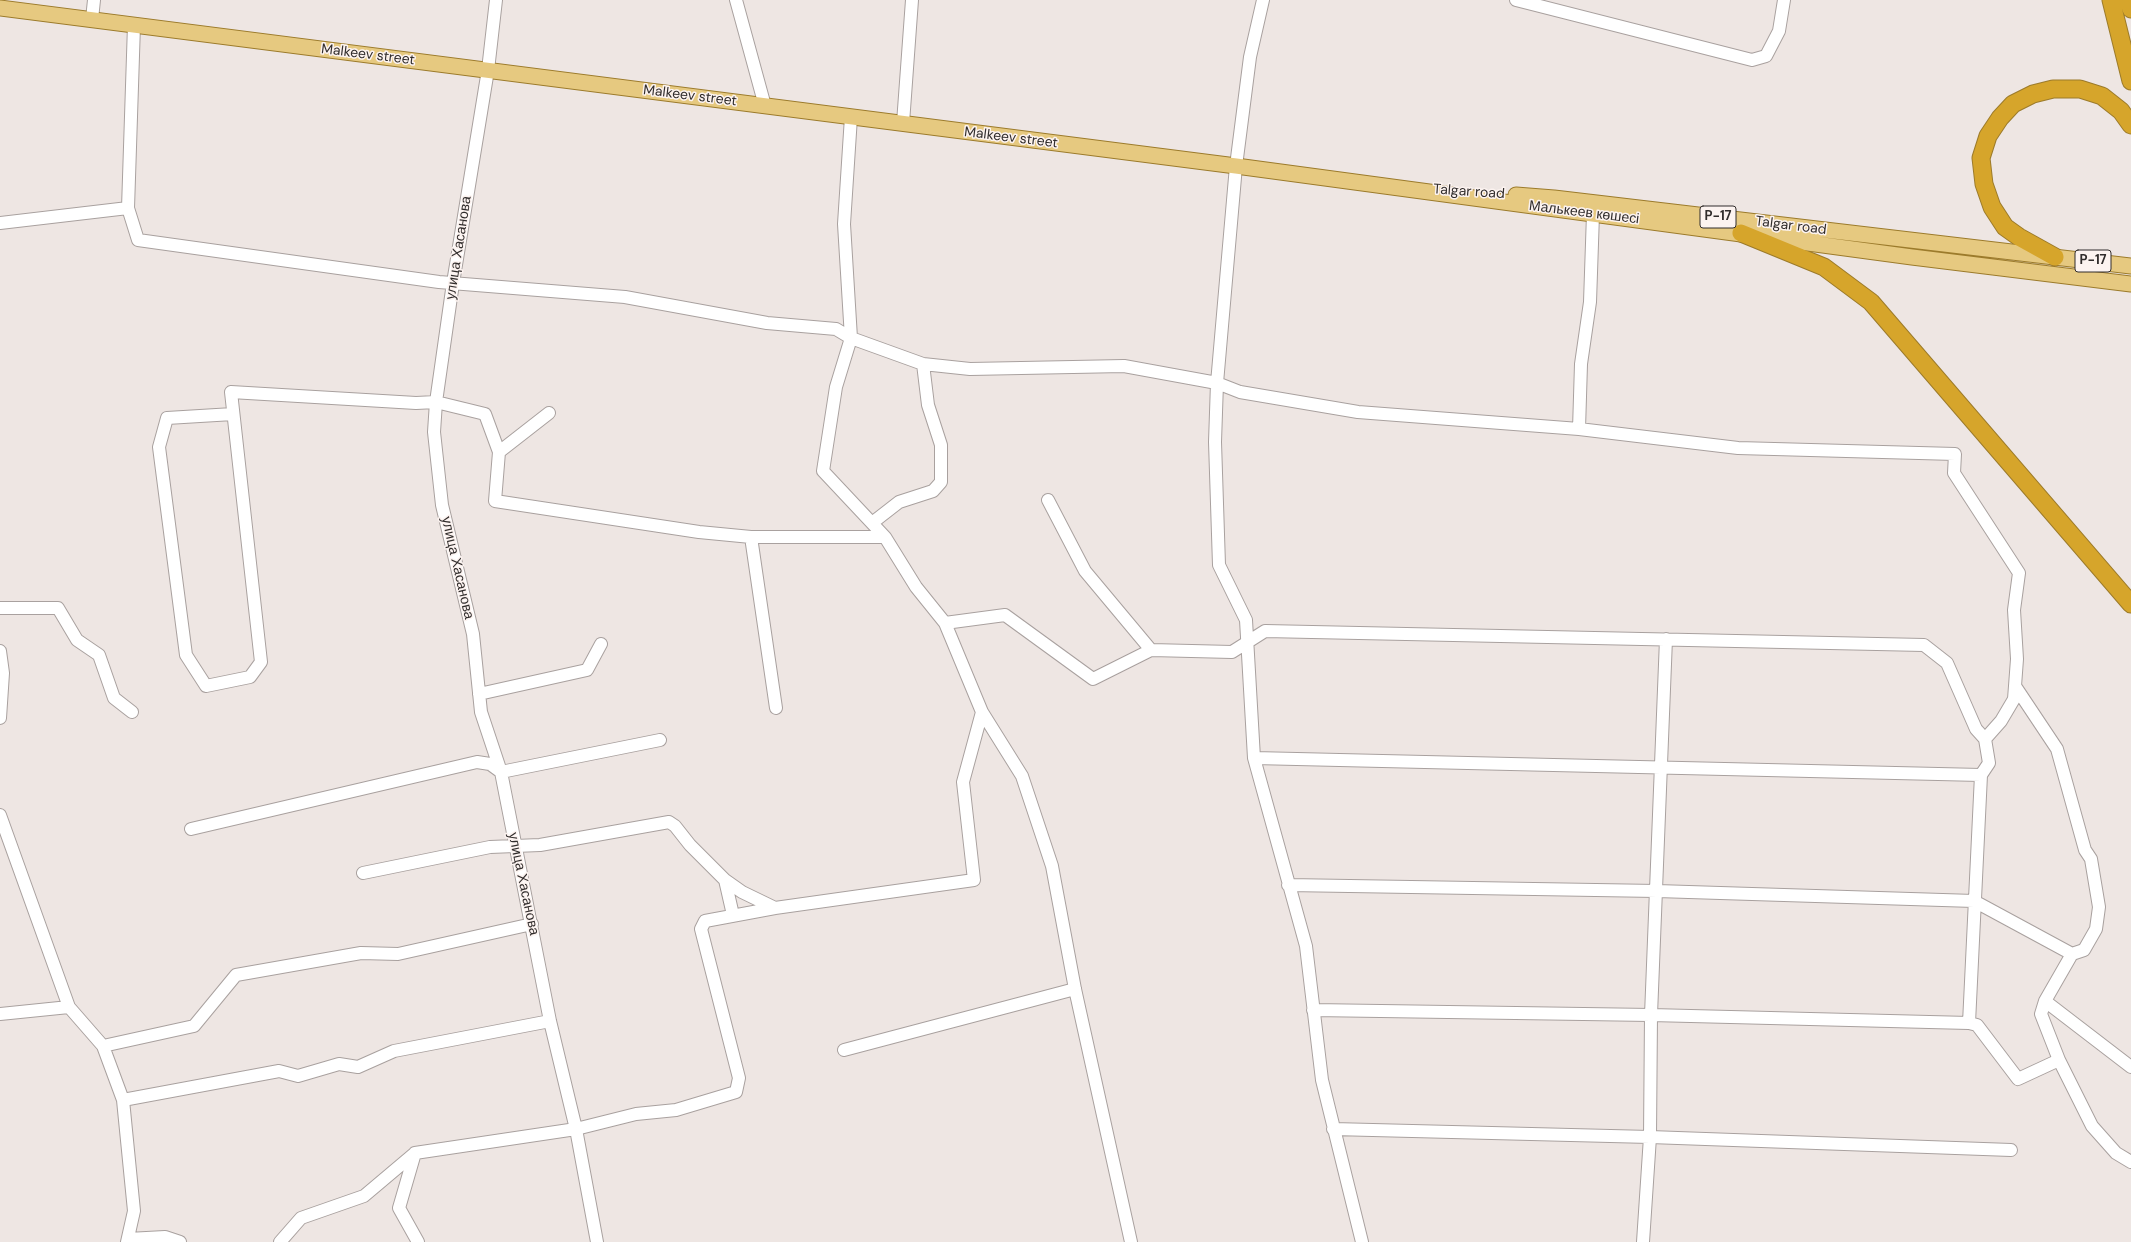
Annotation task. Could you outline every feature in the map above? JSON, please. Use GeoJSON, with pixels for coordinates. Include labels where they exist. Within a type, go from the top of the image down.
{"type":"FeatureCollection","features":[{"type":"Feature","properties":{"kind":"highway"},"geometry":{"type":"LineString","coordinates":[[2110,0],[2131,81]]}},
{"type":"Feature","properties":{"kind":"highway"},"geometry":{"type":"LineString","coordinates":[[2128,0],[2131,9]]}},
{"type":"Feature","properties":{"kind":"highway"},"geometry":{"type":"LineString","coordinates":[[2055,257],[2019,237],[2005,227],[1992,207],[1984,184],[1981,158],[1988,136],[2000,118],[2013,104],[2033,94],[2053,88],[2080,89],[2102,96],[2121,111],[2131,125]]}},
{"type":"Feature","properties":{"kind":"highway"},"geometry":{"type":"LineString","coordinates":[[1741,233],[1824,267],[1871,302],[2131,604]]}},
{"type":"Feature","properties":{"kind":"main road","name":"Malkeev street"},"geometry":{"type":"LineString","coordinates":[[0,8],[903,123],[1380,186]]}},
{"type":"Feature","properties":{"kind":"main road","name":"Talgar road"},"geometry":{"type":"LineString","coordinates":[[1380,186],[1554,198],[2131,266]]}},
{"type":"Feature","properties":{"kind":"main road","name":"Малькеев көшесі"},"geometry":{"type":"LineString","coordinates":[[1380,186],[1741,233]]}},
{"type":"Feature","properties":{"kind":"main road","name":"Talgar road"},"geometry":{"type":"LineString","coordinates":[[1741,233],[1912,257],[2131,284]]}},
{"type":"Feature","properties":{"kind":"street"},"geometry":{"type":"LineString","coordinates":[[92,19],[94,0]]}},
{"type":"Feature","properties":{"kind":"street","name":"улица Хасанова"},"geometry":{"type":"LineString","coordinates":[[496,0],[488,70],[453,283],[436,402],[434,432],[442,505],[473,634],[481,712],[501,772],[550,1021],[576,1129],[597,1242]]}},
{"type":"Feature","properties":{"kind":"street"},"geometry":{"type":"LineString","coordinates":[[736,0],[765,106]]}},
{"type":"Feature","properties":{"kind":"street"},"geometry":{"type":"LineString","coordinates":[[903,123],[912,0]]}},
{"type":"Feature","properties":{"kind":"street"},"geometry":{"type":"LineString","coordinates":[[1263,0],[1250,57],[1236,166],[1217,383],[1214,442],[1219,565],[1246,620],[1249,642],[1254,758],[1306,946],[1322,1080],[1333,1130],[1362,1242]]}},
{"type":"Feature","properties":{"kind":"street"},"geometry":{"type":"LineString","coordinates":[[1516,0],[1752,60],[1766,56],[1779,31],[1784,0]]}},
{"type":"Feature","properties":{"kind":"street"},"geometry":{"type":"LineString","coordinates":[[134,25],[128,208],[138,240],[453,283],[625,297],[767,323],[836,329],[851,338],[923,364],[970,369],[1124,366],[1217,383],[1240,392],[1358,412],[1579,429],[1738,448],[1955,454],[1954,472],[2019,573],[2014,610],[2017,659],[2014,700],[2001,721],[1985,739]]}},
{"type":"Feature","properties":{"kind":"street"},"geometry":{"type":"LineString","coordinates":[[851,117],[844,224],[851,338],[836,387],[823,471],[885,537],[916,587],[945,624],[982,712],[1022,776],[1052,866],[1075,989],[1131,1242]]}},
{"type":"Feature","properties":{"kind":"street"},"geometry":{"type":"LineString","coordinates":[[0,223],[128,208]]}},
{"type":"Feature","properties":{"kind":"street"},"geometry":{"type":"LineString","coordinates":[[1579,429],[1581,364],[1590,302],[1593,214]]}},
{"type":"Feature","properties":{"kind":"street"},"geometry":{"type":"LineString","coordinates":[[872,522],[899,502],[933,491],[941,482],[940,445],[928,405],[923,364]]}},
{"type":"Feature","properties":{"kind":"street"},"geometry":{"type":"LineString","coordinates":[[233,414],[167,418],[159,447],[186,655],[206,686],[250,677],[261,662],[231,392],[416,403],[436,402],[485,414],[499,452],[494,501],[691,530],[751,537],[885,537]]}},
{"type":"Feature","properties":{"kind":"street"},"geometry":{"type":"LineString","coordinates":[[499,452],[549,413]]}},
{"type":"Feature","properties":{"kind":"street"},"geometry":{"type":"LineString","coordinates":[[1048,500],[1085,571],[1151,650]]}},
{"type":"Feature","properties":{"kind":"street"},"geometry":{"type":"LineString","coordinates":[[751,537],[776,708]]}},
{"type":"Feature","properties":{"kind":"street"},"geometry":{"type":"LineString","coordinates":[[0,608],[58,608],[77,640],[99,655],[114,698],[132,712]]}},
{"type":"Feature","properties":{"kind":"street"},"geometry":{"type":"LineString","coordinates":[[945,624],[1005,615],[1093,679],[1151,650],[1232,652],[1265,631]]}},
{"type":"Feature","properties":{"kind":"street"},"geometry":{"type":"LineString","coordinates":[[1246,620],[1265,631],[1924,645],[1947,663],[1976,729],[1985,739],[1989,763],[1982,775],[1974,901],[1969,1023]]}},
{"type":"Feature","properties":{"kind":"street"},"geometry":{"type":"LineString","coordinates":[[1643,1242],[1650,1137],[1651,1015],[1666,639]]}},
{"type":"Feature","properties":{"kind":"street"},"geometry":{"type":"LineString","coordinates":[[479,694],[587,670],[601,644]]}},
{"type":"Feature","properties":{"kind":"street"},"geometry":{"type":"LineString","coordinates":[[0,651],[3,673],[0,718]]}},
{"type":"Feature","properties":{"kind":"street"},"geometry":{"type":"LineString","coordinates":[[1232,652],[1250,667]]}},
{"type":"Feature","properties":{"kind":"street"},"geometry":{"type":"LineString","coordinates":[[2015,686],[2058,749],[2085,850],[2091,859],[2099,907],[2096,929],[2084,950],[2072,954],[2045,1001],[2041,1014],[2059,1060],[2092,1126],[2116,1153],[2131,1162]]}},
{"type":"Feature","properties":{"kind":"street"},"geometry":{"type":"LineString","coordinates":[[280,1242],[301,1218],[364,1196],[415,1153],[576,1129],[636,1114],[676,1110],[736,1092],[739,1078],[701,929],[705,921],[775,908],[974,880],[963,782],[982,712]]}},
{"type":"Feature","properties":{"kind":"street"},"geometry":{"type":"LineString","coordinates":[[191,829],[477,762],[490,764],[501,772],[660,740]]}},
{"type":"Feature","properties":{"kind":"street"},"geometry":{"type":"LineString","coordinates":[[1254,758],[1982,775]]}},
{"type":"Feature","properties":{"kind":"street"},"geometry":{"type":"LineString","coordinates":[[0,815],[69,1007],[103,1046],[123,1100],[134,1211],[127,1241],[164,1238],[180,1242]]}},
{"type":"Feature","properties":{"kind":"street"},"geometry":{"type":"LineString","coordinates":[[363,873],[490,847],[540,845],[669,822],[675,826],[690,845],[725,880],[742,892],[775,908]]}},
{"type":"Feature","properties":{"kind":"street"},"geometry":{"type":"LineString","coordinates":[[725,880],[733,915]]}},
{"type":"Feature","properties":{"kind":"street"},"geometry":{"type":"LineString","coordinates":[[1288,885],[1657,891],[1974,901],[2072,954]]}},
{"type":"Feature","properties":{"kind":"street"},"geometry":{"type":"LineString","coordinates":[[103,1046],[194,1026],[236,975],[361,953],[398,954],[532,924]]}},
{"type":"Feature","properties":{"kind":"street"},"geometry":{"type":"LineString","coordinates":[[844,1050],[1075,989]]}},
{"type":"Feature","properties":{"kind":"street"},"geometry":{"type":"LineString","coordinates":[[2045,1001],[2131,1067]]}},
{"type":"Feature","properties":{"kind":"street"},"geometry":{"type":"LineString","coordinates":[[0,1014],[69,1007]]}},
{"type":"Feature","properties":{"kind":"street"},"geometry":{"type":"LineString","coordinates":[[1313,1010],[1651,1015],[1969,1023],[1977,1025],[2018,1079],[2059,1060]]}},
{"type":"Feature","properties":{"kind":"street"},"geometry":{"type":"LineString","coordinates":[[123,1100],[279,1071],[298,1076],[339,1064],[358,1067],[394,1051],[550,1021]]}},
{"type":"Feature","properties":{"kind":"street"},"geometry":{"type":"LineString","coordinates":[[1333,1130],[1650,1137],[2011,1150]]}},
{"type":"Feature","properties":{"kind":"street"},"geometry":{"type":"LineString","coordinates":[[415,1153],[399,1208],[418,1242]]}}]}
